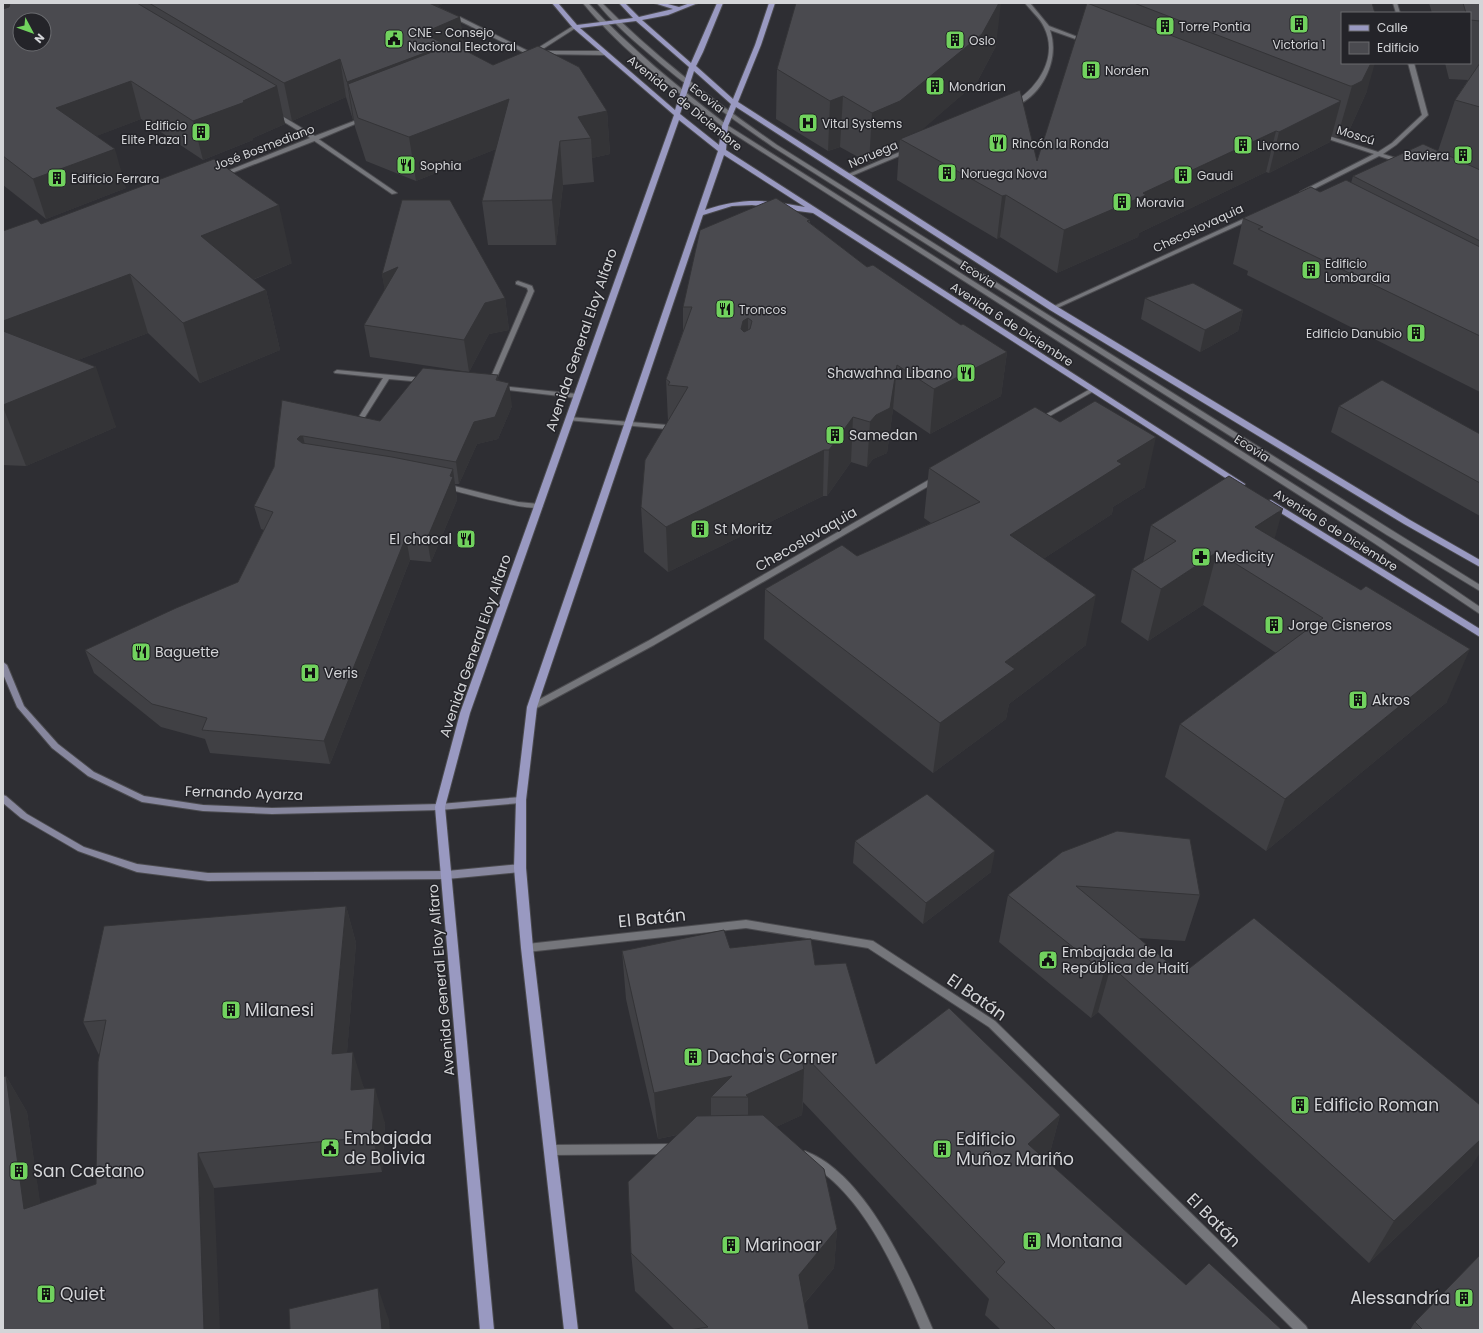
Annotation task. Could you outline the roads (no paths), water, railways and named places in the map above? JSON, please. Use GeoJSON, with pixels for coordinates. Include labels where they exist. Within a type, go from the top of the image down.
{"type":"FeatureCollection","features":[{"type":"Feature","properties":{"kind":"main road","name":"Avenida 6 de Diciembre"},"geometry":{"type":"LineString","coordinates":[[555,3],[575,27],[604,53],[722,151],[1092,390],[1246,487]]}},
{"type":"Feature","properties":{"kind":"main road"},"geometry":{"type":"LineString","coordinates":[[622,3],[637,19],[733,102],[1053,308],[1407,522],[1480,564]]}},
{"type":"Feature","properties":{"kind":"main road"},"geometry":{"type":"LineString","coordinates":[[657,3],[681,10]]}},
{"type":"Feature","properties":{"kind":"main road"},"geometry":{"type":"LineString","coordinates":[[575,27],[637,19],[681,10],[695,3]]}},
{"type":"Feature","properties":{"kind":"main road","name":"Avenida General Eloy Alfaro"},"geometry":{"type":"LineString","coordinates":[[487,1330],[440,807],[466,713],[677,115],[692,67],[700,52],[720,3]]}},
{"type":"Feature","properties":{"kind":"main road"},"geometry":{"type":"LineString","coordinates":[[571,1330],[527,948],[520,868],[521,800],[532,708],[722,151],[725,126],[733,102],[758,45],[772,3]]}},
{"type":"Feature","properties":{"kind":"main road"},"geometry":{"type":"LineString","coordinates":[[700,214],[731,204],[742,203],[763,203],[817,211]]}},
{"type":"Feature","properties":{"kind":"main road","name":"Avenida 6 de Diciembre"},"geometry":{"type":"LineString","coordinates":[[1266,500],[1480,634]]}},
{"type":"Feature","properties":{"kind":"main road","name":"Fernando Ayarza"},"geometry":{"type":"LineString","coordinates":[[3,665],[21,707],[55,746],[91,774],[142,799],[203,808],[272,811],[440,807],[521,800]]}},
{"type":"Feature","properties":{"kind":"main road"},"geometry":{"type":"LineString","coordinates":[[3,798],[24,816],[81,849],[137,868],[208,877],[447,875],[520,868]]}},
{"type":"Feature","properties":{"kind":"street","name":"Ecovia"},"geometry":{"type":"LineString","coordinates":[[585,3],[604,24],[684,94],[725,126],[1377,541],[1480,611]]}},
{"type":"Feature","properties":{"kind":"street","name":"Ecovia"},"geometry":{"type":"LineString","coordinates":[[599,3],[617,22],[687,83],[729,115],[788,154],[1390,533],[1480,588]]}},
{"type":"Feature","properties":{"kind":"street"},"geometry":{"type":"LineString","coordinates":[[1006,108],[1020,102],[1037,87],[1046,71],[1052,48],[1047,27],[1027,3]]}},
{"type":"Feature","properties":{"kind":"street"},"geometry":{"type":"LineString","coordinates":[[458,18],[532,54],[604,53]]}},
{"type":"Feature","properties":{"kind":"street"},"geometry":{"type":"LineString","coordinates":[[523,57],[532,54],[575,27]]}},
{"type":"Feature","properties":{"kind":"street"},"geometry":{"type":"LineString","coordinates":[[1047,27],[1093,43]]}},
{"type":"Feature","properties":{"kind":"street"},"geometry":{"type":"LineString","coordinates":[[1298,195],[1380,153],[1394,144],[1425,115],[1411,64]]}},
{"type":"Feature","properties":{"kind":"street"},"geometry":{"type":"LineString","coordinates":[[268,110],[315,139],[394,193]]}},
{"type":"Feature","properties":{"kind":"street","name":"José Bosmediano"},"geometry":{"type":"LineString","coordinates":[[216,178],[368,118]]}},
{"type":"Feature","properties":{"kind":"street","name":"Moscú"},"geometry":{"type":"LineString","coordinates":[[1318,134],[1380,153],[1406,163]]}},
{"type":"Feature","properties":{"kind":"street","name":"Noruega"},"geometry":{"type":"LineString","coordinates":[[847,176],[918,146]]}},
{"type":"Feature","properties":{"kind":"street","name":"Checoslovaquia"},"geometry":{"type":"LineString","coordinates":[[1053,308],[1255,215]]}},
{"type":"Feature","properties":{"kind":"street"},"geometry":{"type":"LineString","coordinates":[[518,283],[530,287],[531,291],[488,387],[577,396]]}},
{"type":"Feature","properties":{"kind":"street"},"geometry":{"type":"LineString","coordinates":[[337,372],[432,381]]}},
{"type":"Feature","properties":{"kind":"street"},"geometry":{"type":"LineString","coordinates":[[360,420],[387,377]]}},
{"type":"Feature","properties":{"kind":"street"},"geometry":{"type":"LineString","coordinates":[[1035,422],[1092,390]]}},
{"type":"Feature","properties":{"kind":"street"},"geometry":{"type":"LineString","coordinates":[[570,419],[667,427]]}},
{"type":"Feature","properties":{"kind":"street","name":"Checoslovaquia"},"geometry":{"type":"LineString","coordinates":[[532,708],[651,643],[939,478]]}},
{"type":"Feature","properties":{"kind":"street"},"geometry":{"type":"LineString","coordinates":[[440,485],[518,504],[539,506]]}},
{"type":"Feature","properties":{"kind":"street","name":"El Batán"},"geometry":{"type":"LineString","coordinates":[[527,948],[746,924],[870,944],[992,1024],[1302,1330]]}},
{"type":"Feature","properties":{"kind":"street"},"geometry":{"type":"LineString","coordinates":[[550,1150],[682,1149]]}},
{"type":"Feature","properties":{"kind":"street"},"geometry":{"type":"LineString","coordinates":[[796,1152],[818,1162],[843,1183],[877,1227],[906,1282],[927,1330]]}},
{"type":"Feature","properties":{"kind":"place","name":"Victoria 1"},"geometry":{"type":"Point","coordinates":[1299,24]}},
{"type":"Feature","properties":{"kind":"place","name":"Torre Pontia"},"geometry":{"type":"Point","coordinates":[1165,26]}},
{"type":"Feature","properties":{"kind":"place","name":"CNE - Consejo Nacional Electoral"},"geometry":{"type":"Point","coordinates":[394,39]}},
{"type":"Feature","properties":{"kind":"place","name":"Oslo"},"geometry":{"type":"Point","coordinates":[955,40]}},
{"type":"Feature","properties":{"kind":"place","name":"Norden"},"geometry":{"type":"Point","coordinates":[1091,70]}},
{"type":"Feature","properties":{"kind":"place","name":"Mondrian"},"geometry":{"type":"Point","coordinates":[935,86]}},
{"type":"Feature","properties":{"kind":"place","name":"Vital Systems"},"geometry":{"type":"Point","coordinates":[808,123]}},
{"type":"Feature","properties":{"kind":"place","name":"Edificio Elite Plaza 1"},"geometry":{"type":"Point","coordinates":[201,132]}},
{"type":"Feature","properties":{"kind":"place","name":"Rincón la Ronda"},"geometry":{"type":"Point","coordinates":[998,143]}},
{"type":"Feature","properties":{"kind":"place","name":"Livorno"},"geometry":{"type":"Point","coordinates":[1243,145]}},
{"type":"Feature","properties":{"kind":"place","name":"Baviera"},"geometry":{"type":"Point","coordinates":[1463,155]}},
{"type":"Feature","properties":{"kind":"place","name":"Sophia"},"geometry":{"type":"Point","coordinates":[406,165]}},
{"type":"Feature","properties":{"kind":"place","name":"Noruega Nova"},"geometry":{"type":"Point","coordinates":[947,173]}},
{"type":"Feature","properties":{"kind":"place","name":"Gaudi"},"geometry":{"type":"Point","coordinates":[1183,175]}},
{"type":"Feature","properties":{"kind":"place","name":"Edificio Ferrara"},"geometry":{"type":"Point","coordinates":[57,178]}},
{"type":"Feature","properties":{"kind":"place","name":"Moravia"},"geometry":{"type":"Point","coordinates":[1122,202]}},
{"type":"Feature","properties":{"kind":"place","name":"Edificio Lombardia"},"geometry":{"type":"Point","coordinates":[1311,270]}},
{"type":"Feature","properties":{"kind":"place","name":"Troncos"},"geometry":{"type":"Point","coordinates":[725,309]}},
{"type":"Feature","properties":{"kind":"place","name":"Edificio Danubio"},"geometry":{"type":"Point","coordinates":[1416,333]}},
{"type":"Feature","properties":{"kind":"place","name":"Shawahna Libano"},"geometry":{"type":"Point","coordinates":[966,373]}},
{"type":"Feature","properties":{"kind":"place","name":"Samedan"},"geometry":{"type":"Point","coordinates":[835,435]}},
{"type":"Feature","properties":{"kind":"place","name":"St Moritz"},"geometry":{"type":"Point","coordinates":[700,529]}},
{"type":"Feature","properties":{"kind":"place","name":"El chacal"},"geometry":{"type":"Point","coordinates":[466,539]}},
{"type":"Feature","properties":{"kind":"place","name":"Medicity"},"geometry":{"type":"Point","coordinates":[1201,557]}},
{"type":"Feature","properties":{"kind":"place","name":"Jorge Cisneros"},"geometry":{"type":"Point","coordinates":[1274,625]}},
{"type":"Feature","properties":{"kind":"place","name":"Baguette"},"geometry":{"type":"Point","coordinates":[141,652]}},
{"type":"Feature","properties":{"kind":"place","name":"Veris"},"geometry":{"type":"Point","coordinates":[310,673]}},
{"type":"Feature","properties":{"kind":"place","name":"Akros"},"geometry":{"type":"Point","coordinates":[1358,700]}},
{"type":"Feature","properties":{"kind":"place","name":"Embajada de la República de Haití"},"geometry":{"type":"Point","coordinates":[1048,960]}},
{"type":"Feature","properties":{"kind":"place","name":"Milanesi"},"geometry":{"type":"Point","coordinates":[231,1010]}},
{"type":"Feature","properties":{"kind":"place","name":"Dacha's Corner"},"geometry":{"type":"Point","coordinates":[693,1057]}},
{"type":"Feature","properties":{"kind":"place","name":"Edificio Roman"},"geometry":{"type":"Point","coordinates":[1300,1105]}},
{"type":"Feature","properties":{"kind":"place","name":"Embajada de Bolivia"},"geometry":{"type":"Point","coordinates":[330,1148]}},
{"type":"Feature","properties":{"kind":"place","name":"Edificio Muñoz Mariño"},"geometry":{"type":"Point","coordinates":[942,1149]}},
{"type":"Feature","properties":{"kind":"place","name":"San Caetano"},"geometry":{"type":"Point","coordinates":[19,1171]}},
{"type":"Feature","properties":{"kind":"place","name":"Montana"},"geometry":{"type":"Point","coordinates":[1032,1241]}},
{"type":"Feature","properties":{"kind":"place","name":"Marinoar"},"geometry":{"type":"Point","coordinates":[731,1245]}},
{"type":"Feature","properties":{"kind":"place","name":"Quiet"},"geometry":{"type":"Point","coordinates":[46,1294]}},
{"type":"Feature","properties":{"kind":"place","name":"Alessandría"},"geometry":{"type":"Point","coordinates":[1464,1298]}}]}
